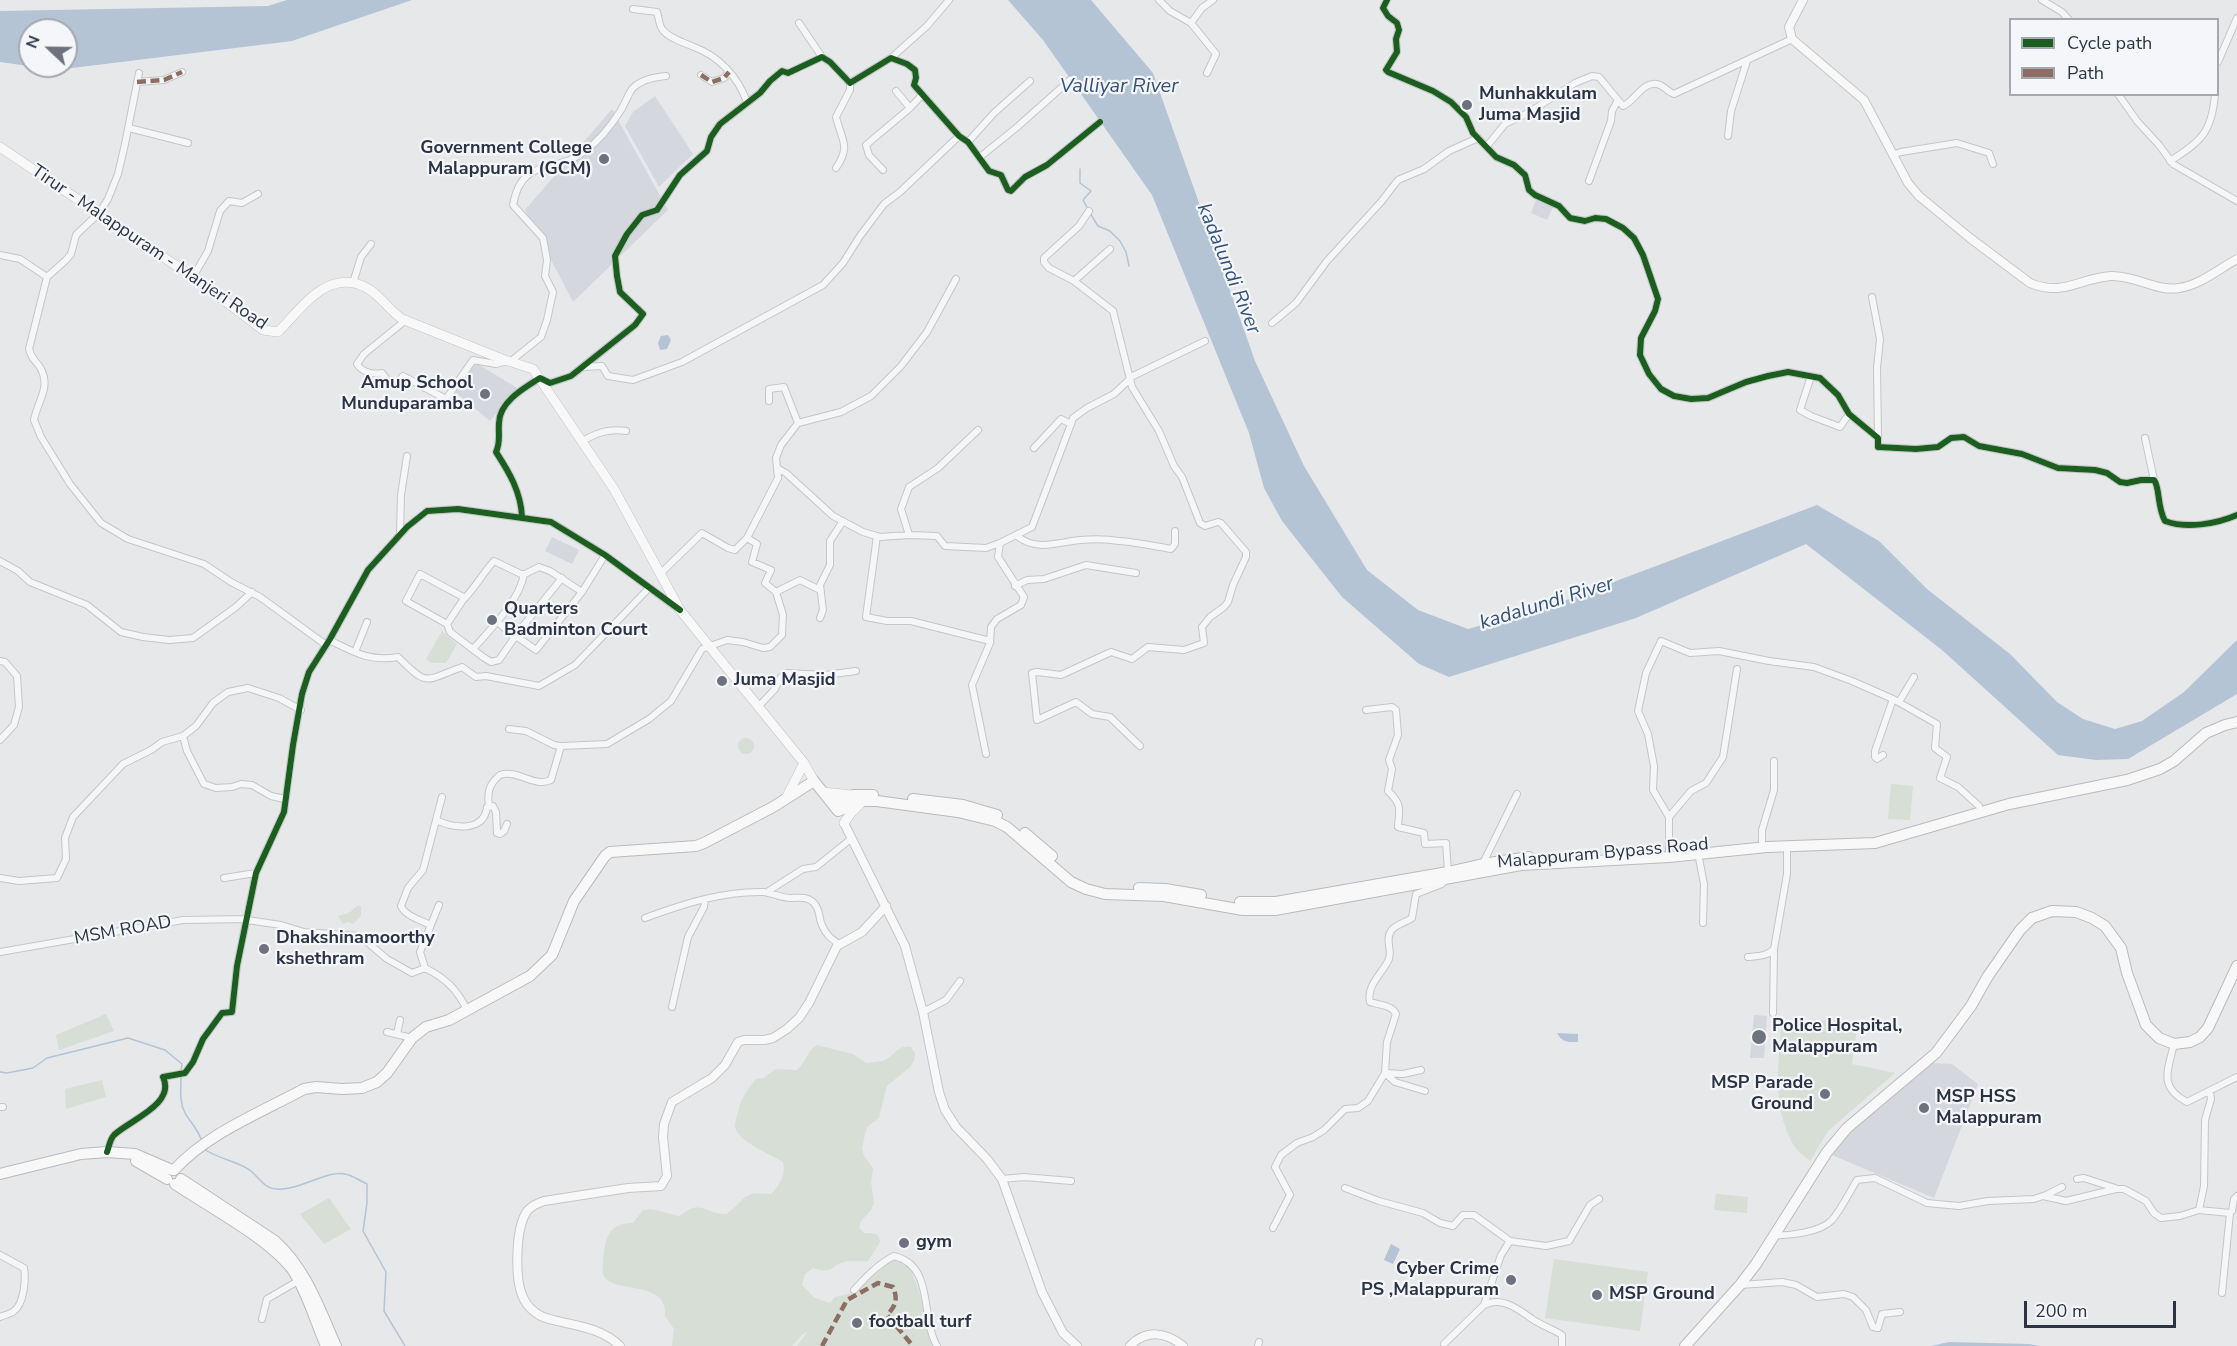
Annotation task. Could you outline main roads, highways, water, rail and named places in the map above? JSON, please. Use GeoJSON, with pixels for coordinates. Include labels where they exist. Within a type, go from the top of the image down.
{"type":"FeatureCollection","features":[{"type":"Feature","properties":{"kind":"highway","name":"Malappuram Bypass Road"},"geometry":{"type":"LineString","coordinates":[[1447,876],[1483,864],[1520,858],[1669,850],[1762,841],[1874,836],[1979,806],[2125,774],[2171,756],[2202,728],[2237,716]]}},
{"type":"Feature","properties":{"kind":"highway","name":"Malappuram Bypass Road"},"geometry":{"type":"LineString","coordinates":[[836,807],[868,794],[963,805],[1011,821],[1077,877],[1089,883],[1105,887],[1165,889],[1244,903],[1276,902],[1521,865],[1669,857],[1787,846],[1875,843],[2009,804],[2127,780],[2160,769],[2174,761],[2206,733],[2237,722]]}},
{"type":"Feature","properties":{"kind":"highway"},"geometry":{"type":"LineString","coordinates":[[175,1176],[191,1153],[207,1142],[304,1089],[362,1088],[377,1082],[387,1073],[412,1038],[426,1027],[449,1020],[530,976],[552,955],[582,887],[610,852],[696,846],[814,781],[836,807]]}},
{"type":"Feature","properties":{"kind":"highway"},"geometry":{"type":"LineString","coordinates":[[1685,1346],[1740,1285],[1827,1152],[1847,1128],[1936,1053],[1971,1006],[1988,976],[2020,930],[2032,918],[2052,911],[2076,912],[2105,926],[2121,948],[2127,973],[2146,1025],[2159,1038],[2174,1044],[2190,1042],[2200,1037],[2208,1028],[2237,966]]}},
{"type":"Feature","properties":{"kind":"highway"},"geometry":{"type":"LineString","coordinates":[[0,1174],[81,1154],[107,1152],[130,1154],[133,1159],[175,1176],[275,1241],[296,1261],[308,1282],[336,1346]]}},
{"type":"Feature","properties":{"kind":"highway"},"geometry":{"type":"LineString","coordinates":[[175,1176],[272,1249],[288,1265],[298,1281],[326,1346]]}},
{"type":"Feature","properties":{"kind":"main road"},"geometry":{"type":"LineString","coordinates":[[1803,0],[1789,27],[1792,39],[1864,100],[1908,183],[1932,208],[2031,283],[2042,288],[2065,288],[2114,276],[2142,281],[2166,289],[2178,289],[2189,286],[2237,259]]}},
{"type":"Feature","properties":{"kind":"main road","name":"Tirur - Malappuram - Manjeri Road"},"geometry":{"type":"LineString","coordinates":[[0,147],[193,277],[263,330],[278,332],[315,292],[337,282],[353,283],[368,289],[391,312],[406,320],[533,369],[580,442],[614,489],[680,610],[804,763]]}},
{"type":"Feature","properties":{"kind":"main road"},"geometry":{"type":"LineString","coordinates":[[804,763],[814,781]]}},
{"type":"Feature","properties":{"kind":"main road"},"geometry":{"type":"LineString","coordinates":[[786,798],[804,763]]}},
{"type":"Feature","properties":{"kind":"main road"},"geometry":{"type":"LineString","coordinates":[[823,792],[858,798],[844,823]]}},
{"type":"Feature","properties":{"kind":"main road"},"geometry":{"type":"LineString","coordinates":[[836,807],[904,946],[924,1011],[939,1092],[945,1110],[956,1127],[987,1159],[1002,1179],[1042,1292],[1064,1333],[1077,1346]]}},
{"type":"Feature","properties":{"kind":"main road"},"geometry":{"type":"LineString","coordinates":[[620,1346],[597,1331],[545,1318],[526,1305],[521,1293],[518,1266],[519,1236],[527,1211],[544,1201],[628,1188],[661,1186],[667,1176],[664,1124],[672,1102],[712,1078],[725,1065],[738,1042],[772,1038],[787,1029],[799,1018],[809,1003],[839,944],[862,932],[886,906]]}},
{"type":"Feature","properties":{"kind":"main road"},"geometry":{"type":"LineString","coordinates":[[1130,1346],[1142,1335],[1154,1334],[1183,1346]]}},
{"type":"Feature","properties":{"kind":"water"},"geometry":{"type":"Polygon","coordinates":[[[287,0],[412,0],[292,41],[78,67],[78,18],[18,18],[18,65],[0,62],[0,11],[268,6],[287,0]]]}},
{"type":"Feature","properties":{"kind":"water","name":"Valliyar River"},"geometry":{"type":"Polygon","coordinates":[[[1008,0],[1091,0],[1153,73],[1255,361],[1304,466],[1367,570],[1418,610],[1468,629],[1553,605],[1817,505],[1879,541],[1927,589],[2010,654],[2057,702],[2083,719],[2115,729],[2142,721],[2184,692],[2237,640],[2237,694],[2128,759],[2096,760],[2058,755],[1942,650],[1806,544],[1636,618],[1449,677],[1419,664],[1342,597],[1282,521],[1264,488],[1249,433],[1152,195],[1043,40],[1008,0]]]}},
{"type":"Feature","properties":{"kind":"water"},"geometry":{"type":"Polygon","coordinates":[[[668,335],[671,340],[667,349],[660,350],[658,343],[661,336],[668,335]]]}},
{"type":"Feature","properties":{"kind":"water"},"geometry":{"type":"Polygon","coordinates":[[[1557,1033],[1578,1034],[1578,1042],[1561,1039],[1557,1033]]]}},
{"type":"Feature","properties":{"kind":"water"},"geometry":{"type":"Polygon","coordinates":[[[1391,1244],[1400,1249],[1393,1264],[1384,1260],[1391,1244]]]}},
{"type":"Feature","properties":{"kind":"water"},"geometry":{"type":"Polygon","coordinates":[[[1949,1342],[2029,1344],[2039,1346],[1931,1346],[1949,1342]]]}},
{"type":"Feature","properties":{"kind":"waterway"},"geometry":{"type":"LineString","coordinates":[[1080,169],[1080,183],[1091,191],[1083,200],[1088,209]]}},
{"type":"Feature","properties":{"kind":"waterway"},"geometry":{"type":"LineString","coordinates":[[1090,213],[1098,226],[1110,231],[1120,241],[1126,252],[1129,266]]}},
{"type":"Feature","properties":{"kind":"waterway"},"geometry":{"type":"LineString","coordinates":[[0,1072],[7,1073],[33,1068],[47,1058],[128,1038],[165,1050],[182,1064],[181,1072]]}},
{"type":"Feature","properties":{"kind":"waterway"},"geometry":{"type":"LineString","coordinates":[[181,1077],[183,1109],[201,1139]]}},
{"type":"Feature","properties":{"kind":"waterway"},"geometry":{"type":"LineString","coordinates":[[204,1149],[247,1168],[273,1189],[294,1187],[338,1174],[348,1175],[367,1184],[363,1231],[386,1272],[384,1311],[405,1346]]}},
{"type":"Feature","properties":{"kind":"place","name":"Munhakkulam Juma Masjid"},"geometry":{"type":"Point","coordinates":[1467,105]}},
{"type":"Feature","properties":{"kind":"place","name":"Government College Malappuram (GCM)"},"geometry":{"type":"Point","coordinates":[604,159]}},
{"type":"Feature","properties":{"kind":"place","name":"Amup School Munduparamba"},"geometry":{"type":"Point","coordinates":[485,394]}},
{"type":"Feature","properties":{"kind":"place","name":"Quarters Badminton Court"},"geometry":{"type":"Point","coordinates":[492,620]}},
{"type":"Feature","properties":{"kind":"place","name":"Juma Masjid"},"geometry":{"type":"Point","coordinates":[722,681]}},
{"type":"Feature","properties":{"kind":"place","name":"Dhakshinamoorthy kshethram"},"geometry":{"type":"Point","coordinates":[264,949]}},
{"type":"Feature","properties":{"kind":"place","name":"Police Hospital, Malappuram"},"geometry":{"type":"Point","coordinates":[1759,1037]}},
{"type":"Feature","properties":{"kind":"place","name":"MSP Parade Ground"},"geometry":{"type":"Point","coordinates":[1825,1094]}},
{"type":"Feature","properties":{"kind":"place","name":"MSP HSS Malappuram"},"geometry":{"type":"Point","coordinates":[1924,1108]}},
{"type":"Feature","properties":{"kind":"place","name":"gym"},"geometry":{"type":"Point","coordinates":[904,1243]}},
{"type":"Feature","properties":{"kind":"place","name":"Cyber Crime PS ,Malappuram"},"geometry":{"type":"Point","coordinates":[1511,1280]}},
{"type":"Feature","properties":{"kind":"place","name":"MSP Ground"},"geometry":{"type":"Point","coordinates":[1597,1295]}},
{"type":"Feature","properties":{"kind":"place","name":"football turf"},"geometry":{"type":"Point","coordinates":[857,1323]}},
{"type":"Feature","properties":{"kind":"water label","name":"kadalundi River"},"geometry":{"type":"Point","coordinates":[1228,269]}},
{"type":"Feature","properties":{"kind":"water label","name":"kadalundi River"},"geometry":{"type":"Point","coordinates":[1547,604]}}]}
